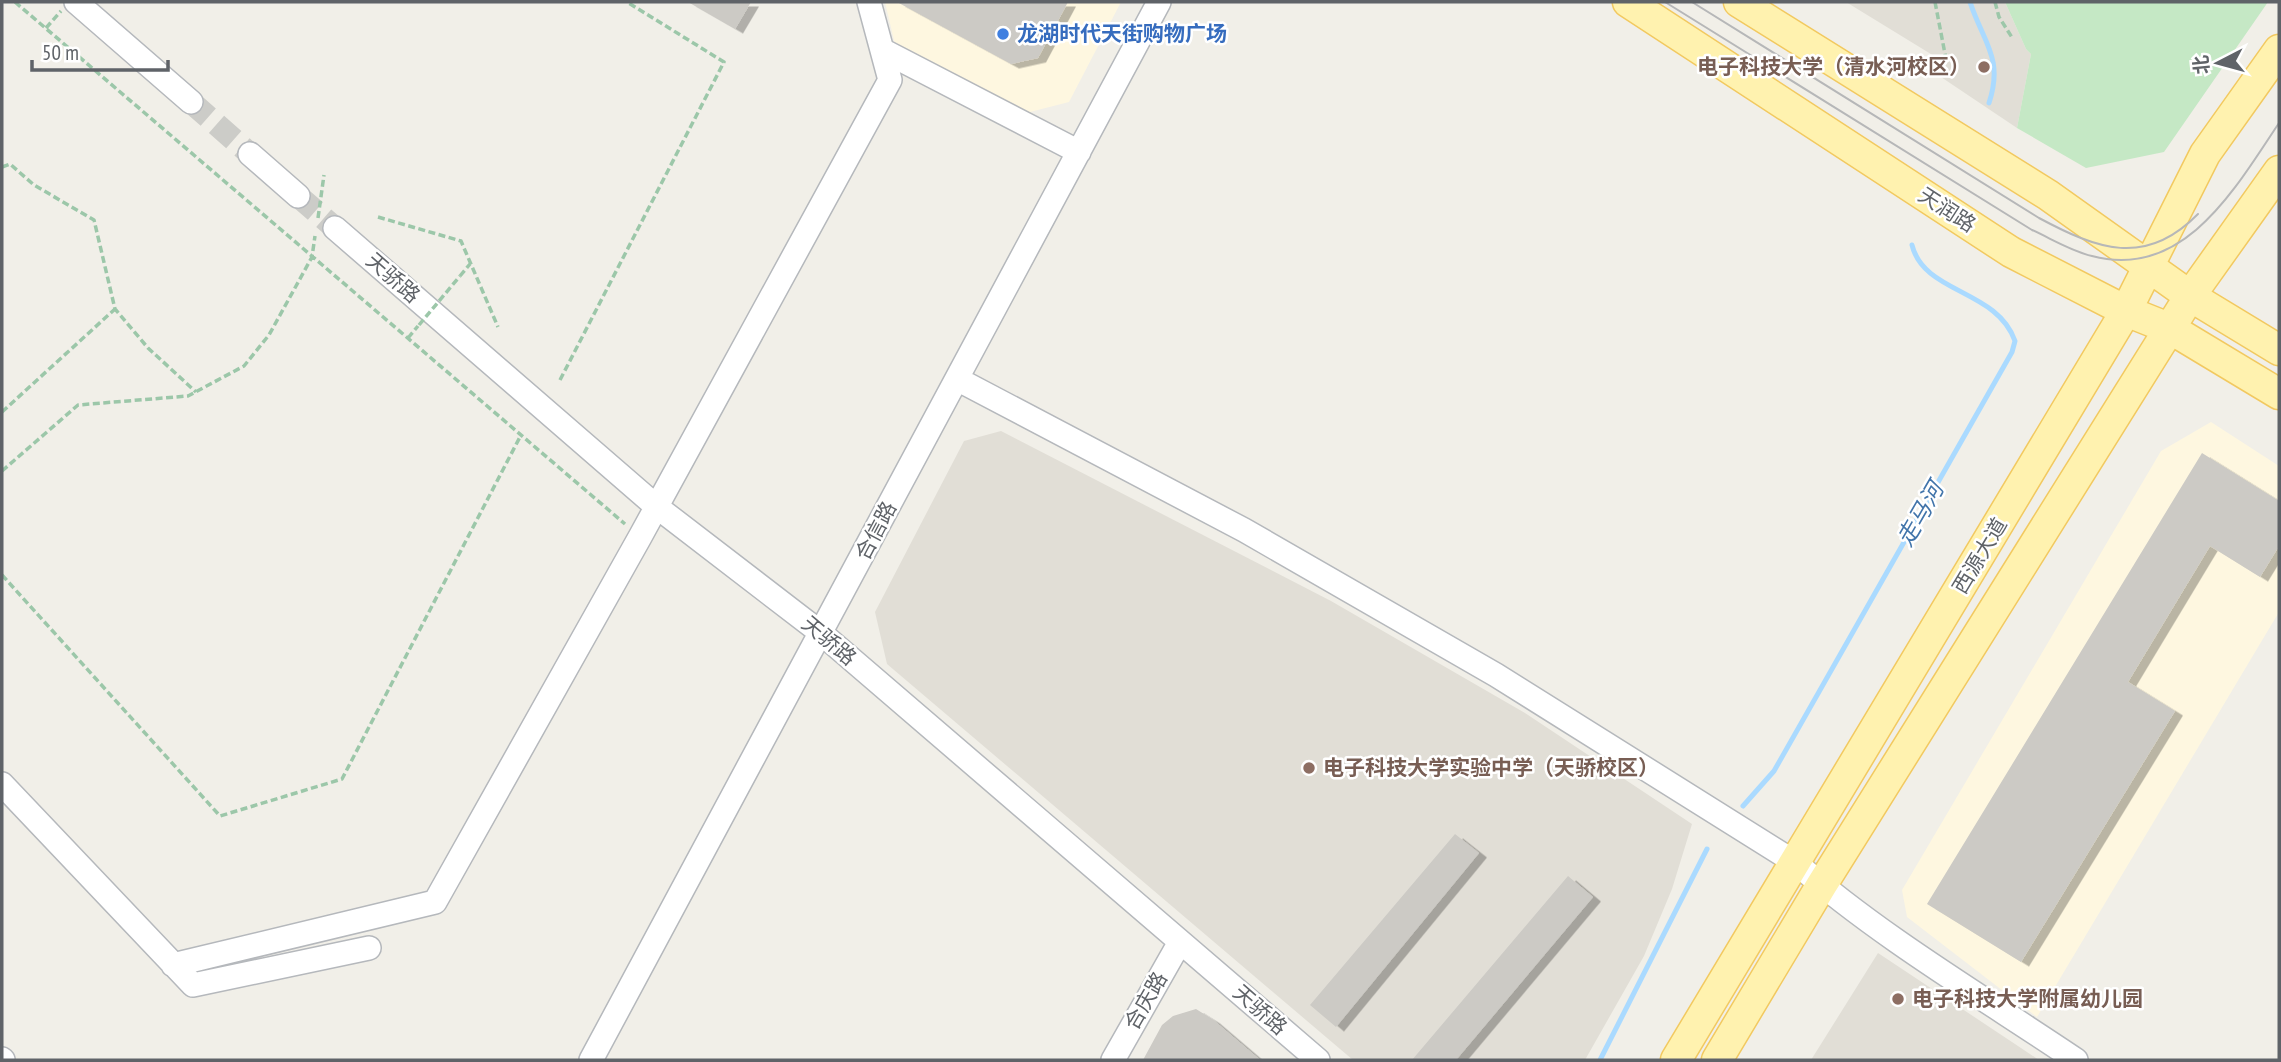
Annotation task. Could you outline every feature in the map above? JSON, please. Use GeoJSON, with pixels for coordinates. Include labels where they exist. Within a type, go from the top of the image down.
{"type":"FeatureCollection","features":[{"type":"Feature","properties":{"kind":"main road","name":"天润路"},"geometry":{"type":"LineString","coordinates":[[1628,2],[2011,252],[2126,311],[2171,329],[2279,394]]}},
{"type":"Feature","properties":{"kind":"main road"},"geometry":{"type":"LineString","coordinates":[[1739,2],[2048,195],[2190,296],[2279,350]]}},
{"type":"Feature","properties":{"kind":"main road","name":"西源大道"},"geometry":{"type":"LineString","coordinates":[[1676,1060],[2126,311],[2205,154],[2279,50]]}},
{"type":"Feature","properties":{"kind":"main road","name":"西源大道"},"geometry":{"type":"LineString","coordinates":[[1717,1060],[1821,886],[2190,296],[2279,171]]}},
{"type":"Feature","properties":{"kind":"street"},"geometry":{"type":"LineString","coordinates":[[173,965],[435,902],[640,537],[890,80],[869,2]]}},
{"type":"Feature","properties":{"kind":"street","name":"合信路"},"geometry":{"type":"LineString","coordinates":[[591,1060],[1159,2]]}},
{"type":"Feature","properties":{"kind":"street"},"geometry":{"type":"LineString","coordinates":[[69,6],[191,102]]}},
{"type":"Feature","properties":{"kind":"street"},"geometry":{"type":"LineString","coordinates":[[884,51],[1079,152]]}},
{"type":"Feature","properties":{"kind":"street"},"geometry":{"type":"LineString","coordinates":[[250,153],[298,196]]}},
{"type":"Feature","properties":{"kind":"street","name":"天骄路"},"geometry":{"type":"LineString","coordinates":[[335,228],[657,506],[821,634],[1318,1060]]}},
{"type":"Feature","properties":{"kind":"street"},"geometry":{"type":"LineString","coordinates":[[957,379],[1244,530],[1484,668],[1796,863],[1821,886],[2076,1060]]}},
{"type":"Feature","properties":{"kind":"street"},"geometry":{"type":"LineString","coordinates":[[2,784],[194,985],[369,947]]}},
{"type":"Feature","properties":{"kind":"street","name":"合庆路"},"geometry":{"type":"LineString","coordinates":[[1113,1060],[1180,942]]}},
{"type":"Feature","properties":{"kind":"path"},"geometry":{"type":"LineString","coordinates":[[15,2],[640,537]]}},
{"type":"Feature","properties":{"kind":"path"},"geometry":{"type":"LineString","coordinates":[[560,380],[724,62],[627,2]]}},
{"type":"Feature","properties":{"kind":"path"},"geometry":{"type":"LineString","coordinates":[[1934,2],[1946,59]]}},
{"type":"Feature","properties":{"kind":"path"},"geometry":{"type":"LineString","coordinates":[[1994,2],[1999,17],[2013,39]]}},
{"type":"Feature","properties":{"kind":"path"},"geometry":{"type":"LineString","coordinates":[[46,29],[69,6]]}},
{"type":"Feature","properties":{"kind":"path"},"geometry":{"type":"LineString","coordinates":[[2,167],[10,164],[34,186],[94,220],[116,309],[148,348],[196,392]]}},
{"type":"Feature","properties":{"kind":"path"},"geometry":{"type":"LineString","coordinates":[[2,471],[78,405],[188,396],[244,366],[269,335],[312,257],[324,175]]}},
{"type":"Feature","properties":{"kind":"path"},"geometry":{"type":"LineString","coordinates":[[379,217],[461,241],[498,327]]}},
{"type":"Feature","properties":{"kind":"path"},"geometry":{"type":"LineString","coordinates":[[408,338],[471,264]]}},
{"type":"Feature","properties":{"kind":"path"},"geometry":{"type":"LineString","coordinates":[[2,412],[116,309]]}},
{"type":"Feature","properties":{"kind":"path"},"geometry":{"type":"LineString","coordinates":[[2,575],[219,816],[341,779],[521,435]]}},
{"type":"Feature","properties":{"kind":"shaded area"},"geometry":{"type":"Polygon","coordinates":[[[885,2],[1121,2],[1069,102],[1026,113],[896,49],[885,2]]]}},
{"type":"Feature","properties":{"kind":"shaded area","name":"电子科技大学（清水河校区）"},"geometry":{"type":"Polygon","coordinates":[[[1846,2],[2005,2],[2026,49],[2031,54],[2017,128],[1938,75],[1939,59],[1846,2]]]}},
{"type":"Feature","properties":{"kind":"shaded area"},"geometry":{"type":"Polygon","coordinates":[[[2211,422],[2279,466],[2279,612],[2037,1017],[1907,917],[1902,890],[2161,451],[2211,422]]]}},
{"type":"Feature","properties":{"kind":"shaded area","name":"电子科技大学实验中学（天骄校区）"},"geometry":{"type":"Polygon","coordinates":[[[1001,431],[1331,601],[1525,713],[1692,824],[1672,889],[1644,956],[1585,1060],[1353,1060],[887,664],[875,612],[964,441],[1001,431]]]}},
{"type":"Feature","properties":{"kind":"shaded area","name":"电子科技大学附属幼儿园"},"geometry":{"type":"Polygon","coordinates":[[[1878,953],[2018,1046],[2039,1060],[1811,1060],[1878,953]]]}},
{"type":"Feature","properties":{"kind":"green space"},"geometry":{"type":"Polygon","coordinates":[[[2005,2],[2268,2],[2164,152],[2086,168],[2017,128],[2031,54],[2026,49],[2005,2]]]}},
{"type":"Feature","properties":{"kind":"building"},"geometry":{"type":"Polygon","coordinates":[[[688,2],[751,2],[735,29],[688,2]]]}},
{"type":"Feature","properties":{"kind":"building","name":"龙湖时代天街购物广场"},"geometry":{"type":"Polygon","coordinates":[[[897,2],[1068,2],[1038,58],[1011,64],[897,2]]]}},
{"type":"Feature","properties":{"kind":"building"},"geometry":{"type":"Polygon","coordinates":[[[2202,453],[2279,501],[2279,546],[2260,577],[2210,546],[2128,682],[2175,711],[2021,962],[1927,904],[2202,453]]]}},
{"type":"Feature","properties":{"kind":"building"},"geometry":{"type":"Polygon","coordinates":[[[1455,834],[1479,853],[1336,1027],[1310,1005],[1455,834]]]}},
{"type":"Feature","properties":{"kind":"building"},"geometry":{"type":"Polygon","coordinates":[[[1568,876],[1593,897],[1456,1060],[1412,1060],[1568,876]]]}},
{"type":"Feature","properties":{"kind":"building"},"geometry":{"type":"Polygon","coordinates":[[[1196,1009],[1212,1019],[1260,1060],[1143,1060],[1162,1025],[1173,1016],[1196,1009]]]}},
{"type":"Feature","properties":{"kind":"waterway","name":"走马河"},"geometry":{"type":"LineString","coordinates":[[1970,2],[1993,62],[1993,87],[1989,103]]}},
{"type":"Feature","properties":{"kind":"waterway","name":"走马河"},"geometry":{"type":"LineString","coordinates":[[1743,806],[1774,771],[2012,352],[2015,341],[2006,324],[1993,311],[1931,273],[1919,261],[1912,245]]}},
{"type":"Feature","properties":{"kind":"waterway","name":"走马河"},"geometry":{"type":"LineString","coordinates":[[1600,1060],[1707,849]]}},
{"type":"Feature","properties":{"kind":"tunnel"},"geometry":{"type":"LineString","coordinates":[[191,102],[250,154]]}},
{"type":"Feature","properties":{"kind":"tunnel"},"geometry":{"type":"LineString","coordinates":[[298,196],[335,228]]}},
{"type":"Feature","properties":{"kind":"tram line"},"geometry":{"type":"LineString","coordinates":[[1665,2],[2032,230],[2092,256],[2125,260],[2154,255],[2180,242],[2204,223],[2225,200],[2279,123]]}},
{"type":"Feature","properties":{"kind":"tram line"},"geometry":{"type":"LineString","coordinates":[[1692,2],[2039,218],[2081,238],[2120,248],[2140,247],[2159,242],[2178,231],[2198,214]]}},
{"type":"Feature","properties":{"kind":"place","name":"龙湖时代天街购物广场"},"geometry":{"type":"Point","coordinates":[1003,34]}},
{"type":"Feature","properties":{"kind":"place","name":"电子科技大学（清水河校区）"},"geometry":{"type":"Point","coordinates":[1984,67]}},
{"type":"Feature","properties":{"kind":"place","name":"电子科技大学实验中学（天骄校区）"},"geometry":{"type":"Point","coordinates":[1309,768]}},
{"type":"Feature","properties":{"kind":"place","name":"电子科技大学附属幼儿园"},"geometry":{"type":"Point","coordinates":[1898,999]}}]}
